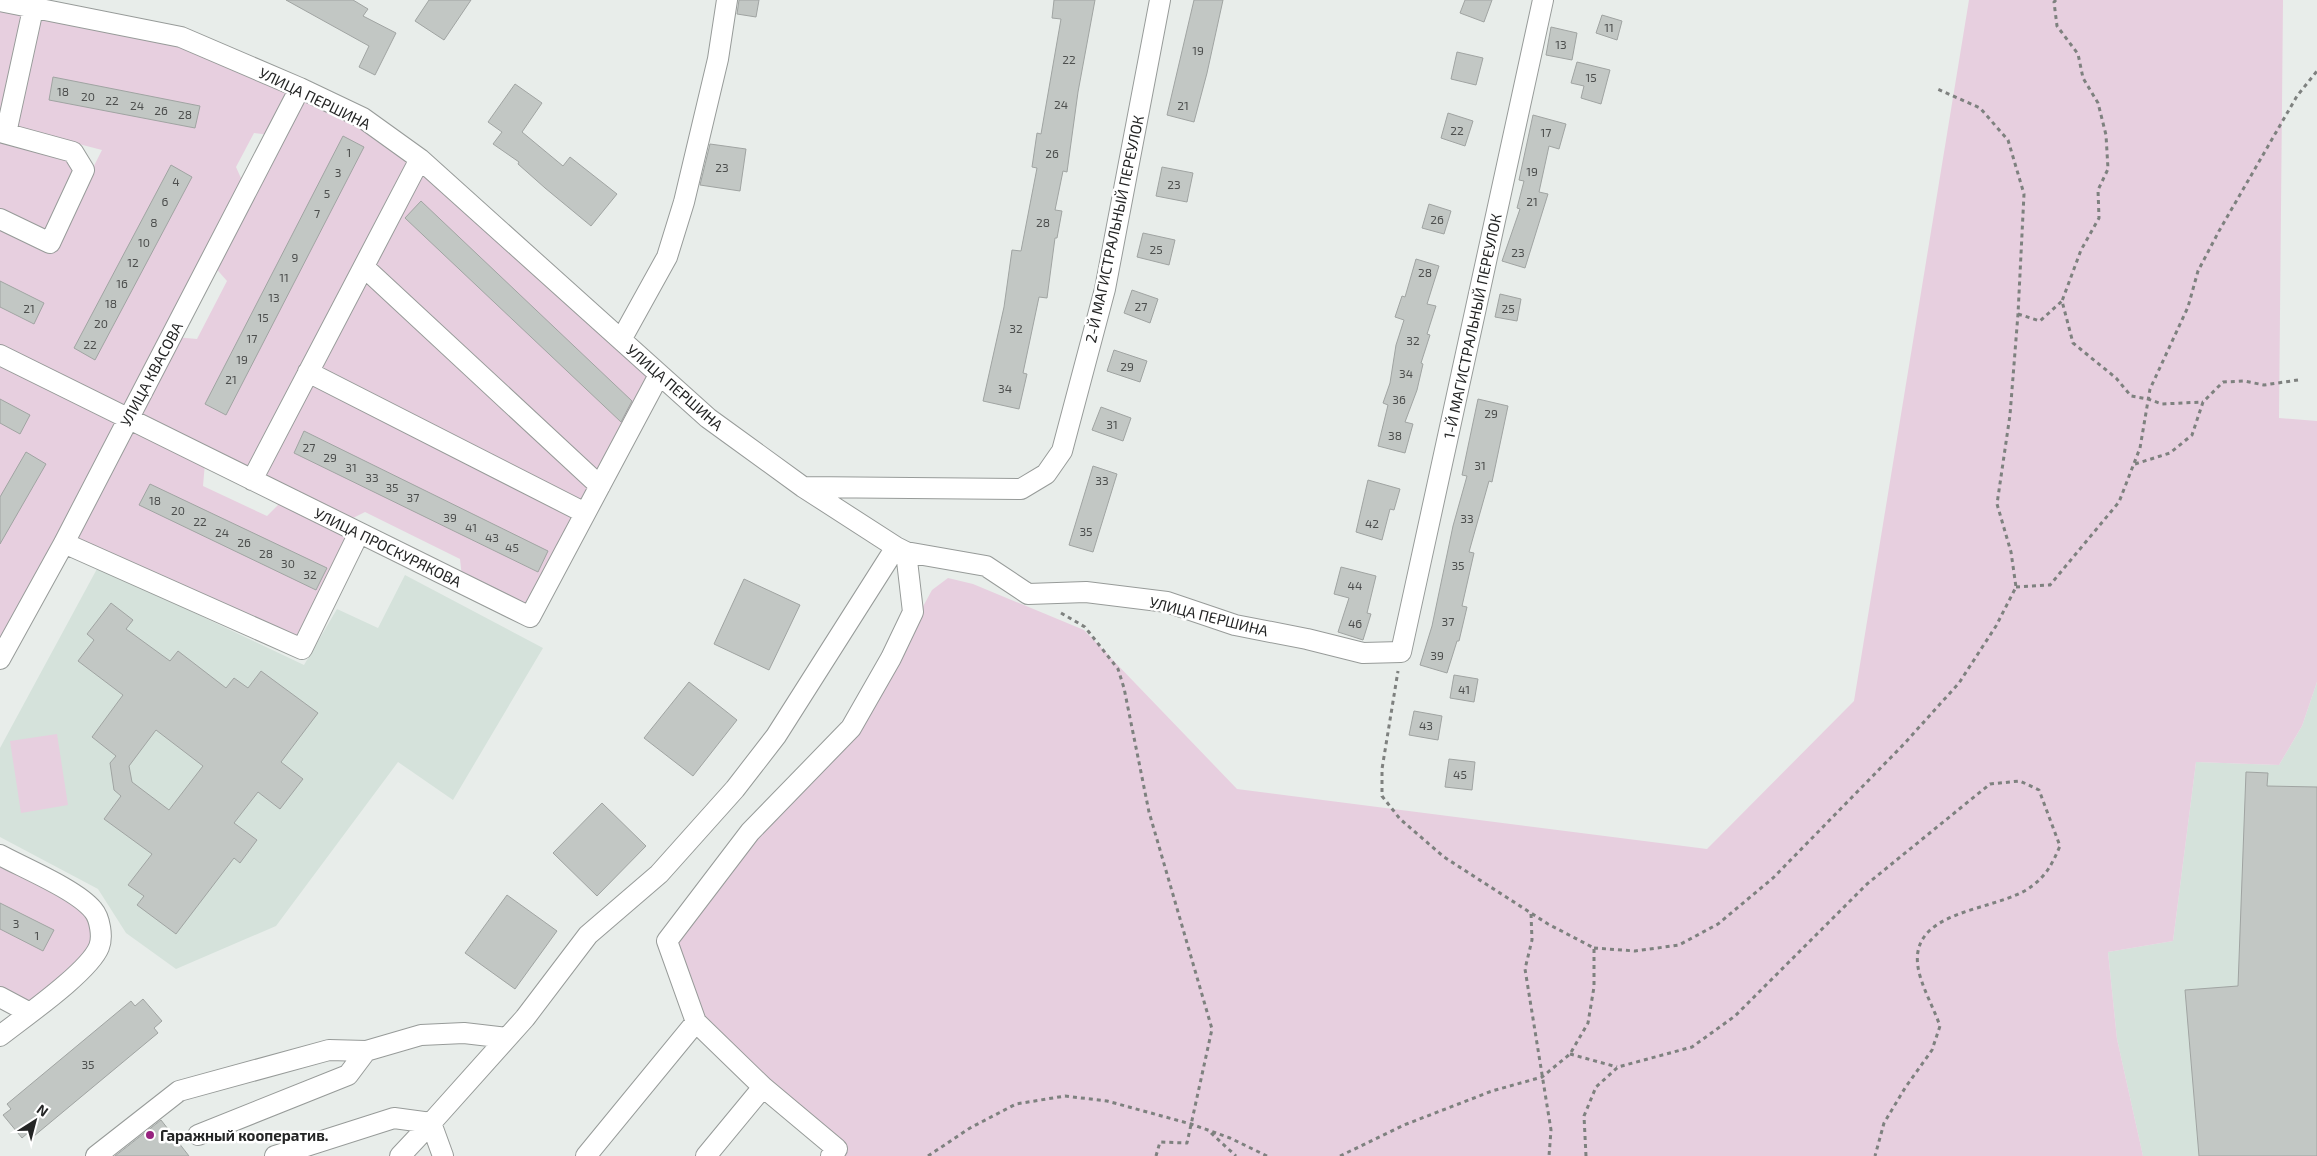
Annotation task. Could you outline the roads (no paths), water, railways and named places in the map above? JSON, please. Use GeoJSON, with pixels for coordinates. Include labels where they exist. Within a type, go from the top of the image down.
{"type":"FeatureCollection","features":[{"type":"Feature","properties":{"kind":"street"},"geometry":{"type":"LineString","coordinates":[[621,340],[667,257],[684,202],[718,59],[727,0]]}},
{"type":"Feature","properties":{"kind":"street","name":"2-Й МАГИСТРАЛЬНЫЙ ПЕРЕУЛОК"},"geometry":{"type":"LineString","coordinates":[[803,487],[1021,489],[1046,474],[1062,450],[1105,289],[1160,0]]}},
{"type":"Feature","properties":{"kind":"street","name":"1-Й МАГИСТРАЛЬНЫЙ ПЕРЕУЛОК"},"geometry":{"type":"LineString","coordinates":[[1401,652],[1543,0]]}},
{"type":"Feature","properties":{"kind":"street","name":"УЛИЦА ПЕРШИНА"},"geometry":{"type":"LineString","coordinates":[[0,1],[181,37],[300,88],[363,118],[420,159],[708,418],[803,487],[901,550],[986,566],[1028,594],[1086,592],[1167,602],[1235,626],[1307,639],[1363,653],[1401,652]]}},
{"type":"Feature","properties":{"kind":"street"},"geometry":{"type":"LineString","coordinates":[[0,219],[50,243],[84,170],[73,152],[3,132],[33,9]]}},
{"type":"Feature","properties":{"kind":"street","name":"УЛИЦА КВАСОВА"},"geometry":{"type":"LineString","coordinates":[[0,659],[64,543],[300,88]]}},
{"type":"Feature","properties":{"kind":"street"},"geometry":{"type":"LineString","coordinates":[[252,480],[420,159]]}},
{"type":"Feature","properties":{"kind":"street"},"geometry":{"type":"LineString","coordinates":[[364,267],[600,486]]}},
{"type":"Feature","properties":{"kind":"street","name":"УЛИЦА ПРОСКУРЯКОВА"},"geometry":{"type":"LineString","coordinates":[[0,355],[530,617],[659,375]]}},
{"type":"Feature","properties":{"kind":"street"},"geometry":{"type":"LineString","coordinates":[[308,372],[585,513]]}},
{"type":"Feature","properties":{"kind":"street"},"geometry":{"type":"LineString","coordinates":[[64,543],[302,649],[359,533]]}},
{"type":"Feature","properties":{"kind":"street"},"geometry":{"type":"LineString","coordinates":[[831,1156],[837,1149],[763,1087],[696,1022],[666,941],[750,832],[851,728],[891,658],[913,612],[901,550]]}},
{"type":"Feature","properties":{"kind":"street"},"geometry":{"type":"LineString","coordinates":[[400,1156],[526,1018],[588,935],[659,874],[735,790],[776,736],[901,550]]}},
{"type":"Feature","properties":{"kind":"street"},"geometry":{"type":"LineString","coordinates":[[0,855],[72,894],[93,910],[100,925],[100,945],[87,966],[0,1036]]}},
{"type":"Feature","properties":{"kind":"street"},"geometry":{"type":"LineString","coordinates":[[0,997],[30,1013]]}},
{"type":"Feature","properties":{"kind":"street"},"geometry":{"type":"LineString","coordinates":[[586,1156],[696,1022]]}},
{"type":"Feature","properties":{"kind":"street"},"geometry":{"type":"LineString","coordinates":[[96,1156],[179,1092],[329,1050],[366,1051],[421,1035],[464,1033],[507,1038]]}},
{"type":"Feature","properties":{"kind":"street"},"geometry":{"type":"LineString","coordinates":[[198,1135],[348,1075],[366,1051]]}},
{"type":"Feature","properties":{"kind":"street"},"geometry":{"type":"LineString","coordinates":[[706,1156],[763,1087]]}},
{"type":"Feature","properties":{"kind":"street"},"geometry":{"type":"LineString","coordinates":[[275,1156],[394,1118],[431,1123]]}},
{"type":"Feature","properties":{"kind":"street"},"geometry":{"type":"LineString","coordinates":[[431,1123],[443,1156]]}},
{"type":"Feature","properties":{"kind":"place","name":"Гаражный кооператив."},"geometry":{"type":"Point","coordinates":[150,1135]}}]}
